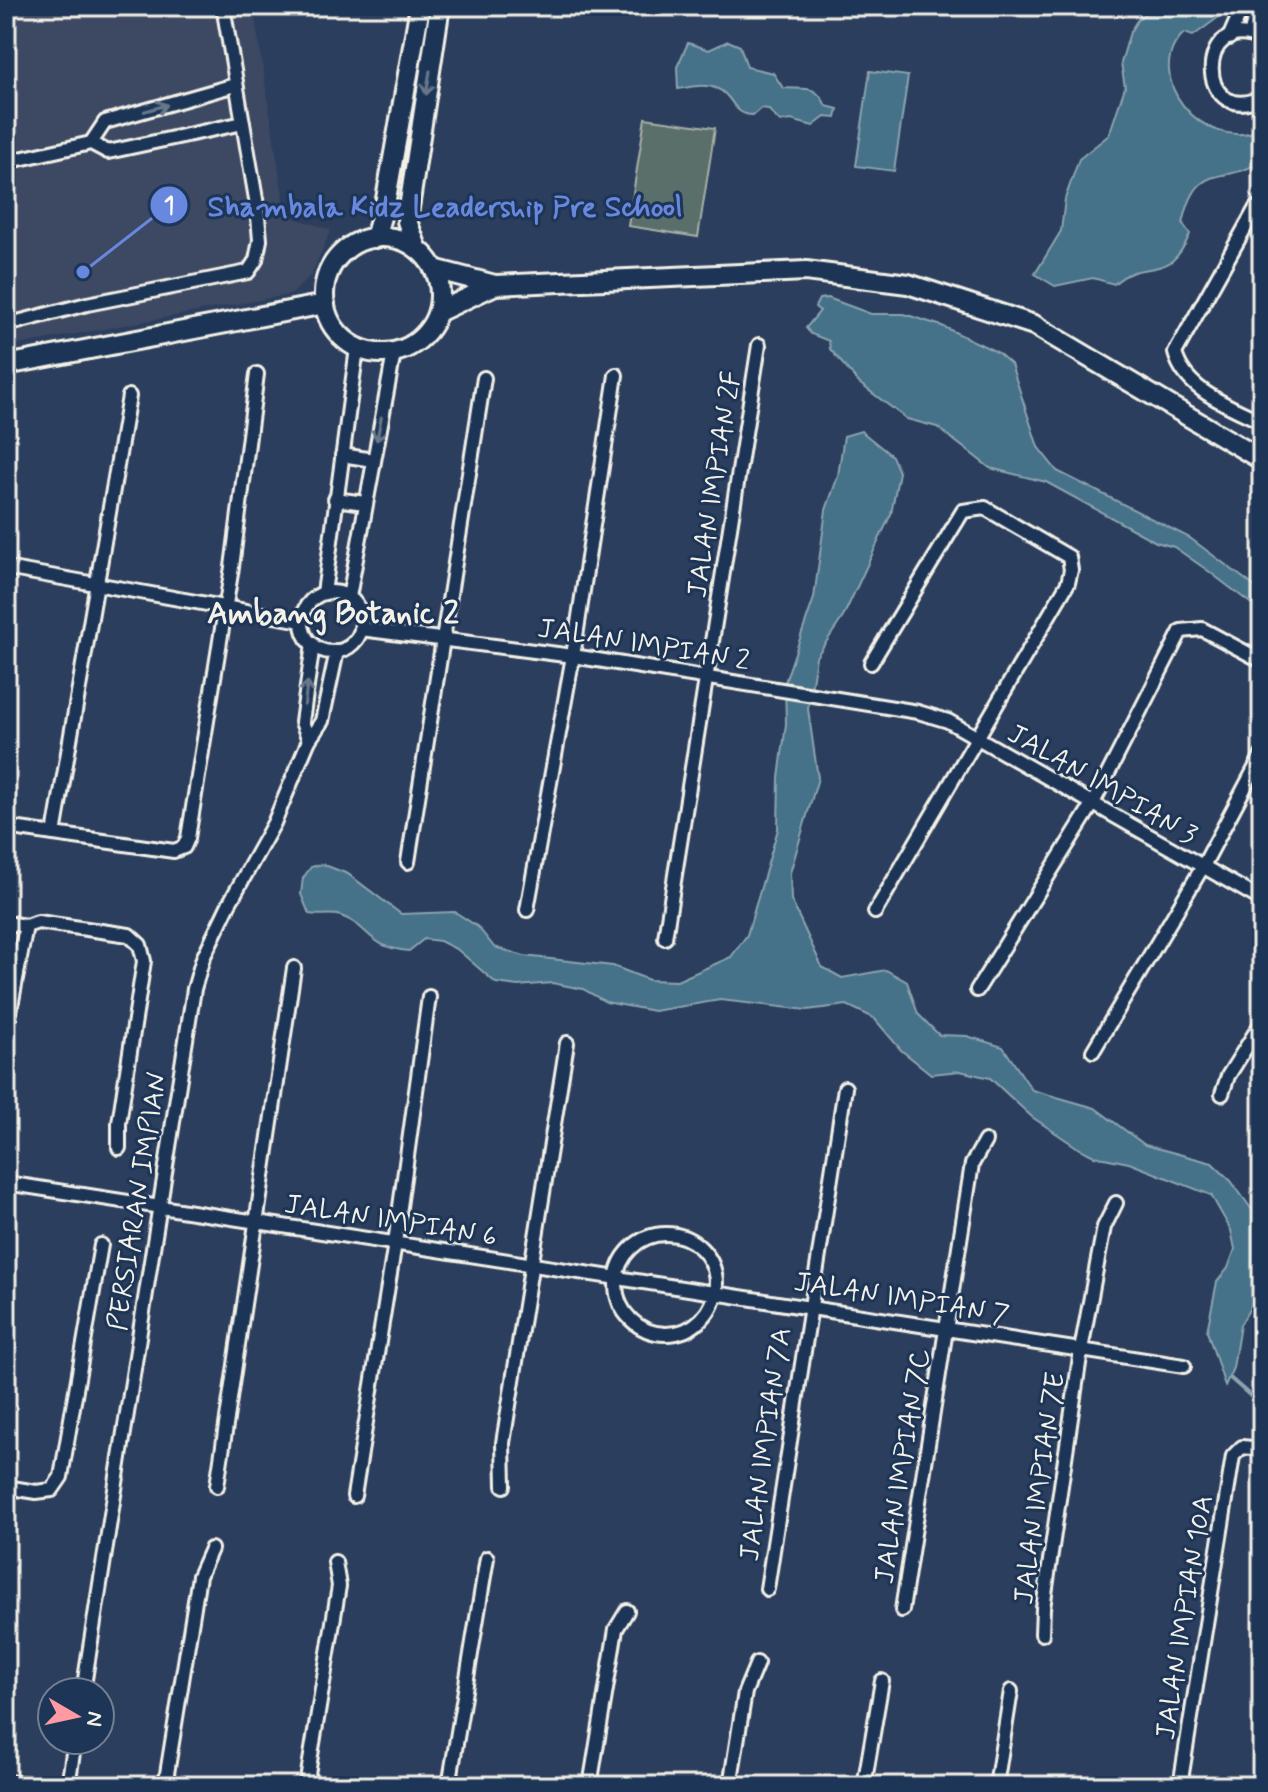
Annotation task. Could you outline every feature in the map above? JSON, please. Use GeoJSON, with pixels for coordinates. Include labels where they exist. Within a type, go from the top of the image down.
{"type":"FeatureCollection","features":[{"type":"Feature","properties":{"kind":"street"},"geometry":{"type":"LineString","coordinates":[[6,325],[87,304],[248,272],[256,260],[260,240],[257,205],[223,6]]}},
{"type":"Feature","properties":{"kind":"street"},"geometry":{"type":"LineString","coordinates":[[375,238],[386,199],[420,6]]}},
{"type":"Feature","properties":{"kind":"street"},"geometry":{"type":"LineString","coordinates":[[438,312],[439,283],[434,269],[417,248],[407,221],[440,6]]}},
{"type":"Feature","properties":{"kind":"street"},"geometry":{"type":"LineString","coordinates":[[1229,38],[1243,6]]}},
{"type":"Feature","properties":{"kind":"street"},"geometry":{"type":"LineString","coordinates":[[1258,6],[1256,37],[1229,38],[1220,44],[1210,63],[1214,85],[1231,100],[1242,103],[1262,97]]}},
{"type":"Feature","properties":{"kind":"street"},"geometry":{"type":"LineString","coordinates":[[91,143],[105,122],[235,85]]}},
{"type":"Feature","properties":{"kind":"street"},"geometry":{"type":"LineString","coordinates":[[6,162],[91,143],[108,152],[243,123]]}},
{"type":"Feature","properties":{"kind":"street"},"geometry":{"type":"LineString","coordinates":[[1256,208],[1175,353],[1179,367],[1215,399],[1262,422]]}},
{"type":"Feature","properties":{"kind":"street"},"geometry":{"type":"LineString","coordinates":[[417,248],[390,238],[375,238],[357,243],[342,253],[331,268],[325,286],[325,304],[336,330],[357,348],[375,353],[394,353],[416,343],[438,312],[495,285]]}},
{"type":"Feature","properties":{"kind":"street"},"geometry":{"type":"LineString","coordinates":[[434,269],[495,285],[806,271],[908,284],[1034,325],[1262,460]]}},
{"type":"Feature","properties":{"kind":"street"},"geometry":{"type":"LineString","coordinates":[[6,365],[325,304]]}},
{"type":"Feature","properties":{"kind":"street","name":"JALAN IMPIAN 2F"},"geometry":{"type":"LineString","coordinates":[[665,938],[759,345]]}},
{"type":"Feature","properties":{"kind":"street"},"geometry":{"type":"LineString","coordinates":[[324,593],[357,348]]}},
{"type":"Feature","properties":{"kind":"street"},"geometry":{"type":"LineString","coordinates":[[349,597],[394,353]]}},
{"type":"Feature","properties":{"kind":"street"},"geometry":{"type":"LineString","coordinates":[[6,827],[174,851],[184,847],[226,606],[257,374]]}},
{"type":"Feature","properties":{"kind":"street"},"geometry":{"type":"LineString","coordinates":[[527,910],[573,656],[616,375]]}},
{"type":"Feature","properties":{"kind":"street"},"geometry":{"type":"LineString","coordinates":[[408,862],[484,378]]}},
{"type":"Feature","properties":{"kind":"street"},"geometry":{"type":"LineString","coordinates":[[54,834],[129,396]]}},
{"type":"Feature","properties":{"kind":"street"},"geometry":{"type":"LineString","coordinates":[[342,455],[373,460]]}},
{"type":"Feature","properties":{"kind":"street"},"geometry":{"type":"LineString","coordinates":[[335,499],[365,503]]}},
{"type":"Feature","properties":{"kind":"street"},"geometry":{"type":"LineString","coordinates":[[871,663],[963,511],[985,508],[1069,557],[1071,570],[1068,583],[979,740],[875,912]]}},
{"type":"Feature","properties":{"kind":"street"},"geometry":{"type":"LineString","coordinates":[[6,568],[302,621]]}},
{"type":"Feature","properties":{"kind":"street"},"geometry":{"type":"LineString","coordinates":[[337,592],[349,597],[361,615],[361,629],[352,644],[337,651],[313,644],[302,621],[311,600],[324,593],[337,592]]}},
{"type":"Feature","properties":{"kind":"street","name":"JALAN IMPIAN 2"},"geometry":{"type":"LineString","coordinates":[[361,629],[573,656],[918,712]]}},
{"type":"Feature","properties":{"kind":"street"},"geometry":{"type":"LineString","coordinates":[[977,990],[1092,805],[1181,631],[1202,629],[1262,661]]}},
{"type":"Feature","properties":{"kind":"street","name":"PERSIARAN IMPIAN"},"geometry":{"type":"LineString","coordinates":[[309,740],[302,722],[313,644]]}},
{"type":"Feature","properties":{"kind":"street","name":"PERSIARAN IMPIAN"},"geometry":{"type":"LineString","coordinates":[[86,1676],[194,989],[203,958],[274,823],[309,740],[322,721],[337,651]]}},
{"type":"Feature","properties":{"kind":"street","name":"JALAN IMPIAN 3"},"geometry":{"type":"LineString","coordinates":[[918,712],[948,721],[1262,900]]}},
{"type":"Feature","properties":{"kind":"street"},"geometry":{"type":"LineString","coordinates":[[1093,1051],[1202,868],[1262,755]]}},
{"type":"Feature","properties":{"kind":"street"},"geometry":{"type":"LineString","coordinates":[[6,923],[26,926],[38,922],[129,935],[140,945],[144,961],[119,1123],[119,1148]]}},
{"type":"Feature","properties":{"kind":"street"},"geometry":{"type":"LineString","coordinates":[[6,1033],[26,926]]}},
{"type":"Feature","properties":{"kind":"street"},"geometry":{"type":"LineString","coordinates":[[217,1486],[294,968]]}},
{"type":"Feature","properties":{"kind":"street"},"geometry":{"type":"LineString","coordinates":[[354,1496],[395,1243],[429,997]]}},
{"type":"Feature","properties":{"kind":"street"},"geometry":{"type":"LineString","coordinates":[[1222,1094],[1228,1076],[1262,1022]]}},
{"type":"Feature","properties":{"kind":"street"},"geometry":{"type":"LineString","coordinates":[[504,1486],[503,1443],[567,1043]]}},
{"type":"Feature","properties":{"kind":"street","name":"JALAN IMPIAN 7A"},"geometry":{"type":"LineString","coordinates":[[767,1589],[845,1088]]}},
{"type":"Feature","properties":{"kind":"street","name":"JALAN IMPIAN 7C"},"geometry":{"type":"LineString","coordinates":[[902,1610],[972,1164],[985,1141]]}},
{"type":"Feature","properties":{"kind":"street","name":"JALAN IMPIAN 6"},"geometry":{"type":"LineString","coordinates":[[6,1183],[716,1292]]}},
{"type":"Feature","properties":{"kind":"street","name":"JALAN IMPIAN 7E"},"geometry":{"type":"LineString","coordinates":[[1042,1634],[1043,1608],[1081,1350],[1104,1227],[1116,1203]]}},
{"type":"Feature","properties":{"kind":"street"},"geometry":{"type":"LineString","coordinates":[[663,1234],[680,1236],[696,1244],[708,1256],[716,1292],[703,1318],[691,1328],[660,1335],[644,1330],[626,1315],[616,1293],[616,1277],[621,1261],[632,1247],[663,1234]]}},
{"type":"Feature","properties":{"kind":"street"},"geometry":{"type":"LineString","coordinates":[[6,1487],[36,1492],[52,1490],[61,1477],[101,1245]]}},
{"type":"Feature","properties":{"kind":"street","name":"JALAN IMPIAN 7"},"geometry":{"type":"LineString","coordinates":[[716,1292],[1184,1366]]}},
{"type":"Feature","properties":{"kind":"street","name":"JALAN IMPIAN 10A"},"geometry":{"type":"LineString","coordinates":[[1180,1786],[1233,1456],[1242,1447],[1262,1449]]}},
{"type":"Feature","properties":{"kind":"street"},"geometry":{"type":"LineString","coordinates":[[165,1786],[199,1576],[211,1549]]}},
{"type":"Feature","properties":{"kind":"street"},"geometry":{"type":"LineString","coordinates":[[449,1786],[487,1558]]}},
{"type":"Feature","properties":{"kind":"street"},"geometry":{"type":"LineString","coordinates":[[306,1786],[339,1586],[335,1562]]}},
{"type":"Feature","properties":{"kind":"street"},"geometry":{"type":"LineString","coordinates":[[590,1786],[616,1629],[627,1611]]}},
{"type":"Feature","properties":{"kind":"street"},"geometry":{"type":"LineString","coordinates":[[730,1786],[745,1692],[757,1663]]}},
{"type":"Feature","properties":{"kind":"street"},"geometry":{"type":"LineString","coordinates":[[864,1786],[882,1681]]}},
{"type":"Feature","properties":{"kind":"street"},"geometry":{"type":"LineString","coordinates":[[996,1786],[1011,1691]]}},
{"type":"Feature","properties":{"kind":"street"},"geometry":{"type":"LineString","coordinates":[[68,1786],[73,1756]]}},
{"type":"Feature","properties":{"kind":"street"},"geometry":{"type":"LineString","coordinates":[[6,1782],[53,1786]]}},
{"type":"Feature","properties":{"kind":"shaded area"},"geometry":{"type":"Polygon","coordinates":[[[6,6],[253,6],[286,215],[331,230],[311,275],[292,294],[6,347],[6,6]]]}},
{"type":"Feature","properties":{"kind":"shaded area"},"geometry":{"type":"Polygon","coordinates":[[[1156,6],[1228,6],[1227,11],[1193,36],[1184,33],[1172,50],[1169,69],[1173,89],[1184,106],[1200,121],[1219,131],[1240,134],[1262,129],[1262,160],[1249,168],[1204,181],[1196,189],[1183,224],[1190,234],[1173,260],[1155,268],[1136,271],[1114,284],[1093,278],[1055,286],[1035,274],[1061,231],[1065,199],[1079,159],[1109,135],[1125,87],[1121,63],[1130,32],[1138,19],[1156,6]]]}},
{"type":"Feature","properties":{"kind":"shaded area"},"geometry":{"type":"Polygon","coordinates":[[[728,41],[740,46],[747,67],[773,73],[783,88],[814,91],[826,106],[838,109],[836,118],[825,117],[813,126],[791,120],[780,122],[768,109],[761,108],[753,115],[741,112],[723,92],[713,87],[678,89],[677,67],[688,43],[709,50],[728,41]]]}},
{"type":"Feature","properties":{"kind":"shaded area"},"geometry":{"type":"Polygon","coordinates":[[[870,71],[908,76],[894,171],[856,166],[870,71]]]}},
{"type":"Feature","properties":{"kind":"shaded area"},"geometry":{"type":"Polygon","coordinates":[[[828,298],[871,314],[904,314],[942,326],[997,352],[1011,364],[1038,447],[1057,471],[1190,538],[1262,592],[1262,612],[1174,547],[1156,542],[1046,482],[990,468],[937,427],[907,419],[859,383],[830,349],[829,341],[811,334],[806,328],[820,311],[815,307],[819,299],[828,298]]]}},
{"type":"Feature","properties":{"kind":"shaded area"},"geometry":{"type":"Polygon","coordinates":[[[861,431],[892,456],[899,472],[891,514],[843,617],[816,657],[808,709],[818,778],[790,873],[791,900],[822,967],[842,978],[886,970],[907,982],[918,1014],[939,1035],[967,1036],[1003,1047],[1032,1090],[1095,1108],[1145,1145],[1212,1163],[1231,1181],[1261,1222],[1262,1287],[1240,1325],[1233,1368],[1225,1386],[1207,1331],[1217,1282],[1228,1268],[1235,1249],[1231,1230],[1211,1195],[1129,1163],[1094,1156],[1078,1148],[1032,1117],[990,1078],[960,1071],[931,1074],[901,1050],[874,1018],[847,1005],[807,1010],[720,1000],[654,1011],[606,1002],[583,989],[552,983],[518,986],[496,983],[458,950],[440,941],[424,939],[409,951],[385,946],[341,916],[309,914],[301,894],[303,878],[311,867],[322,864],[348,874],[401,914],[455,912],[478,927],[494,947],[524,956],[613,966],[649,980],[677,981],[731,957],[747,935],[778,829],[779,778],[786,724],[785,682],[814,598],[826,510],[838,476],[844,436],[861,431]]]}},
{"type":"Feature","properties":{"kind":"green space"},"geometry":{"type":"Polygon","coordinates":[[[645,118],[715,128],[698,237],[628,226],[645,118]]]}},
{"type":"Feature","properties":{"kind":"waterway"},"geometry":{"type":"LineString","coordinates":[[1230,1378],[1262,1406]]}},
{"type":"Feature","properties":{"kind":"place","name":"Shambala Kidz Leadership Pre School"},"geometry":{"type":"Point","coordinates":[83,272]}},
{"type":"Feature","properties":{"kind":"district","name":"Ambang Botanic 2"},"geometry":{"type":"Point","coordinates":[333,612]}}]}
